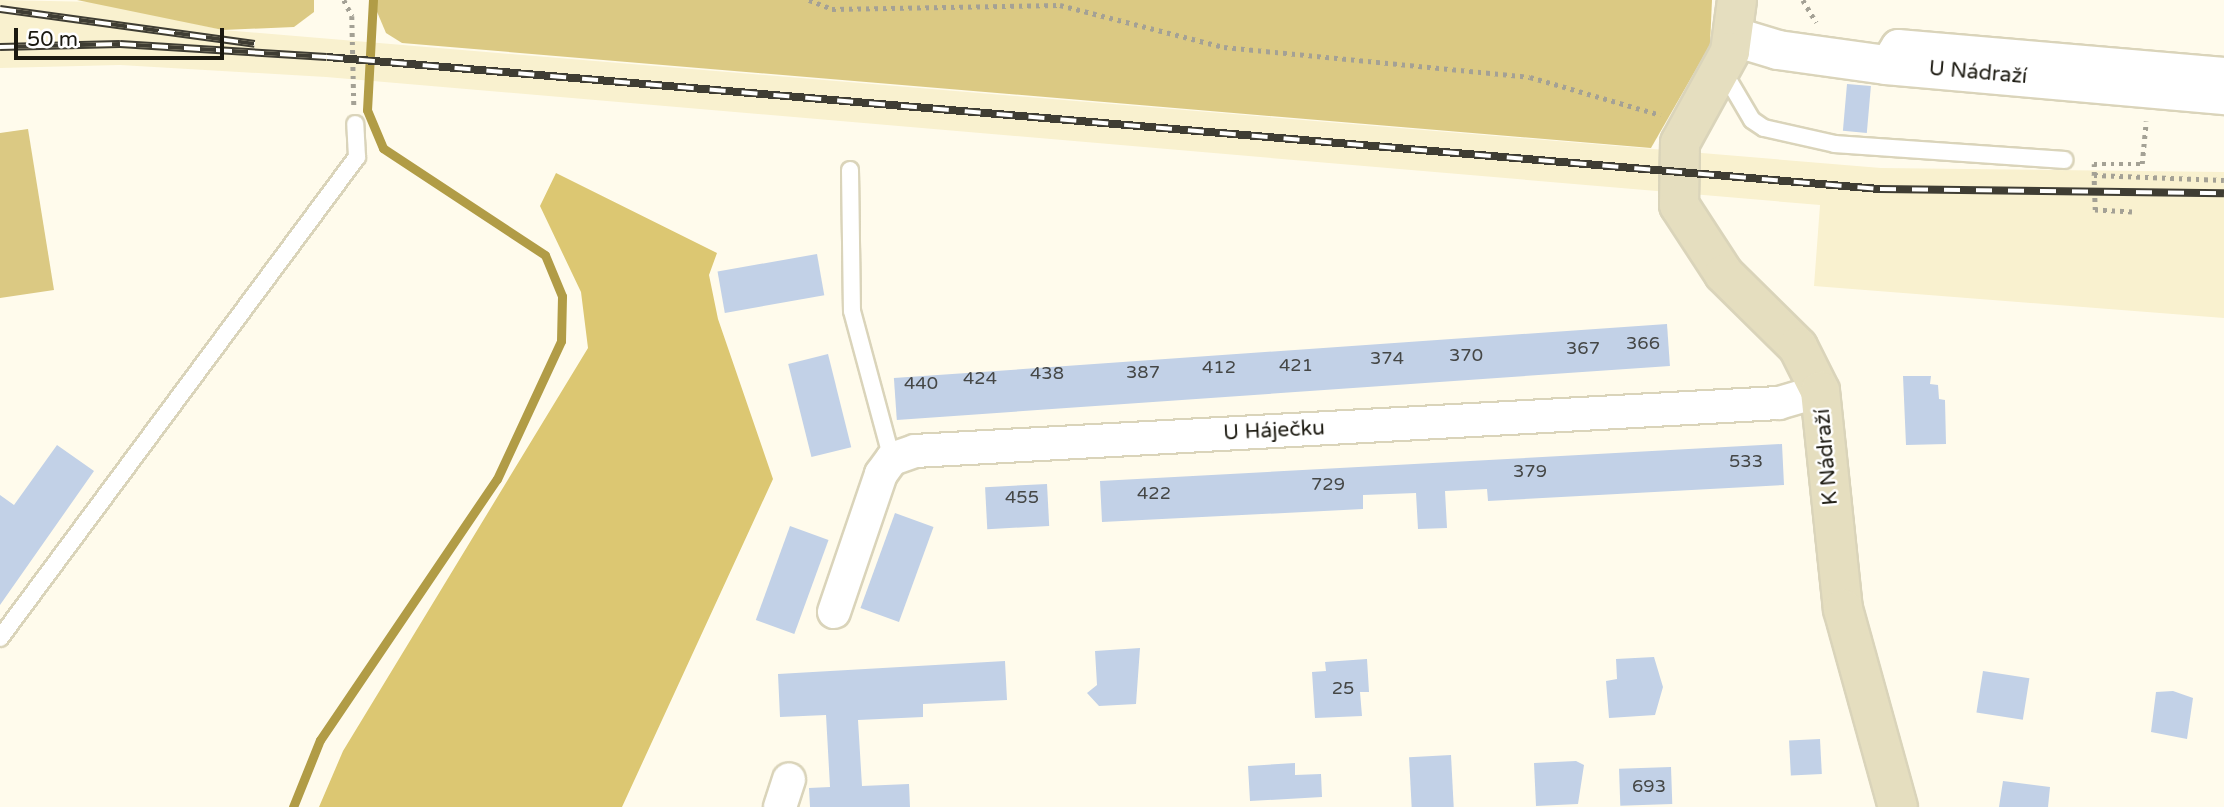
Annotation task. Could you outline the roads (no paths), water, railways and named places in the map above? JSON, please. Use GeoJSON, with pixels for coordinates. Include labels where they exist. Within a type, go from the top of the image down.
{"type":"FeatureCollection","features":[{"type":"Feature","properties":{"kind":"main road","name":"K Nádraží"},"geometry":{"type":"LineString","coordinates":[[1731,35],[1688,122],[1676,171],[1686,222],[1724,274],[1798,347],[1820,391],[1843,609],[1898,807]]}},
{"type":"Feature","properties":{"kind":"street","name":"U Nádraží"},"geometry":{"type":"LineString","coordinates":[[1731,35],[1778,50],[1885,65],[2224,95]]}},
{"type":"Feature","properties":{"kind":"street"},"geometry":{"type":"LineString","coordinates":[[1885,65],[1898,46],[2224,74]]}},
{"type":"Feature","properties":{"kind":"street","name":"U Háječku"},"geometry":{"type":"LineString","coordinates":[[892,459],[915,450],[1779,403],[1820,391]]}},
{"type":"Feature","properties":{"kind":"street"},"geometry":{"type":"LineString","coordinates":[[834,612],[881,474],[892,459]]}},
{"type":"Feature","properties":{"kind":"lane"},"geometry":{"type":"LineString","coordinates":[[1731,35],[1752,120],[1765,128],[1835,144],[2064,160]]}},
{"type":"Feature","properties":{"kind":"lane"},"geometry":{"type":"LineString","coordinates":[[0,638],[358,157],[355,124]]}},
{"type":"Feature","properties":{"kind":"lane"},"geometry":{"type":"LineString","coordinates":[[850,170],[852,311],[892,459]]}},
{"type":"Feature","properties":{"kind":"waterway"},"geometry":{"type":"LineString","coordinates":[[293,807],[320,740],[497,479],[561,341],[562,296],[545,255],[383,148],[367,110],[373,0]]}},
{"type":"Feature","properties":{"kind":"railway"},"geometry":{"type":"LineString","coordinates":[[0,9],[255,44]]}},
{"type":"Feature","properties":{"kind":"railway"},"geometry":{"type":"LineString","coordinates":[[0,47],[120,44],[327,57],[1880,189],[2224,193]]}}]}
